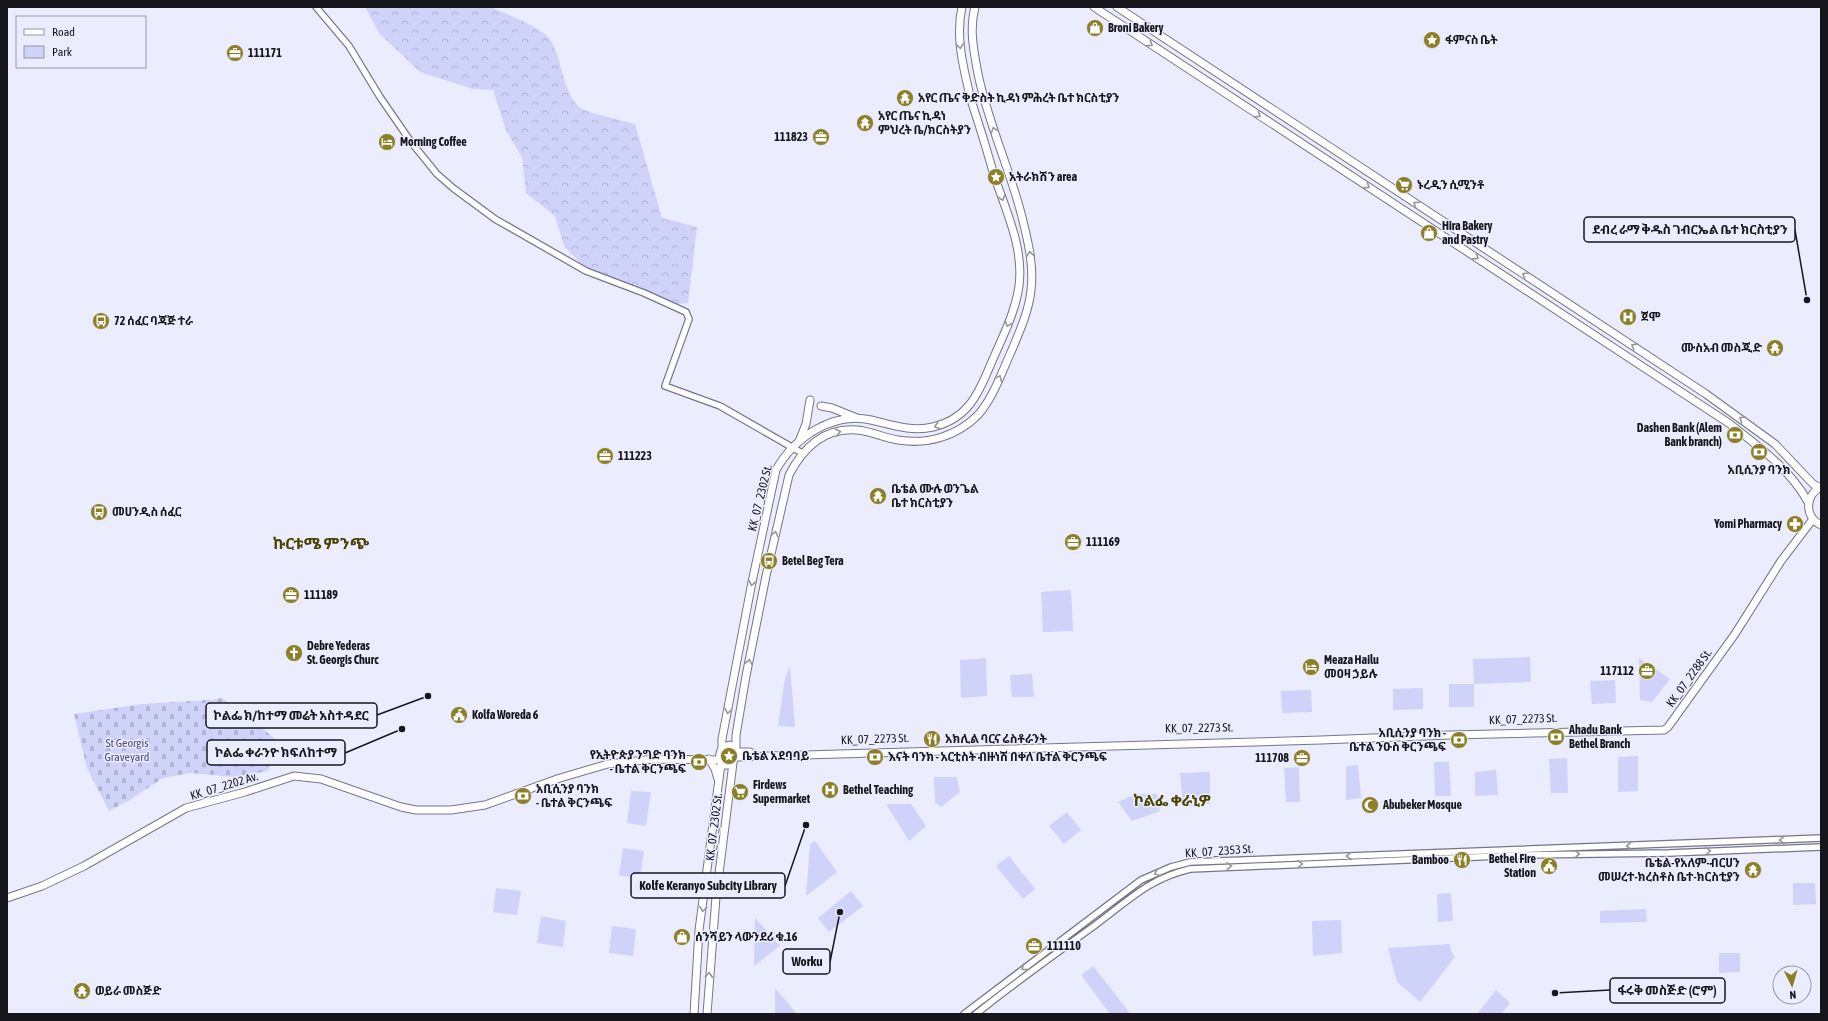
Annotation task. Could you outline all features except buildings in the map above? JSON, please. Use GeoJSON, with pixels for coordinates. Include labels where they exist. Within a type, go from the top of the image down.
{"type":"FeatureCollection","features":[{"type":"Feature","properties":{"kind":"main road","name":"KK_07_2302 St."},"geometry":{"type":"LineString","coordinates":[[694,1014],[699,930],[719,783],[718,755],[776,470],[791,447],[810,432],[828,424],[859,418],[905,429],[921,429],[944,424],[958,416],[970,406],[984,380],[1009,320],[1017,296],[1019,269],[1018,252],[971,100],[960,44],[959,27],[962,7]]}},
{"type":"Feature","properties":{"kind":"main road","name":"KK_07_2302 St."},"geometry":{"type":"LineString","coordinates":[[707,1014],[716,897],[746,676],[788,475],[809,445],[820,438],[843,431],[857,430],[898,440],[916,442],[943,438],[962,429],[980,412],[988,400],[1016,341],[1031,292],[1032,278],[1028,241],[1020,207],[982,92],[972,39],[975,7]]}},
{"type":"Feature","properties":{"kind":"main road"},"geometry":{"type":"LineString","coordinates":[[1094,7],[1730,424],[1781,466],[1803,491],[1808,502],[1811,517],[1821,525]]}},
{"type":"Feature","properties":{"kind":"main road"},"geometry":{"type":"LineString","coordinates":[[1117,7],[1706,394],[1775,444],[1813,484],[1820,487]]}},
{"type":"Feature","properties":{"kind":"main road"},"geometry":{"type":"LineString","coordinates":[[800,440],[806,424],[810,400]]}},
{"type":"Feature","properties":{"kind":"main road"},"geometry":{"type":"LineString","coordinates":[[821,406],[859,418]]}},
{"type":"Feature","properties":{"kind":"main road"},"geometry":{"type":"LineString","coordinates":[[1808,502],[1814,491],[1820,487]]}},
{"type":"Feature","properties":{"kind":"main road","name":"KK_07_2288 St."},"geometry":{"type":"LineString","coordinates":[[1663,727],[1726,642],[1793,538],[1811,517]]}},
{"type":"Feature","properties":{"kind":"main road","name":"KK_07_2288 St."},"geometry":{"type":"LineString","coordinates":[[1520,733],[1666,729],[1736,634],[1781,561],[1811,517]]}},
{"type":"Feature","properties":{"kind":"main road","name":"KK_07_2273 St."},"geometry":{"type":"LineString","coordinates":[[745,754],[1663,727]]}},
{"type":"Feature","properties":{"kind":"main road","name":"KK_07_2273 St."},"geometry":{"type":"LineString","coordinates":[[745,754],[1520,733]]}},
{"type":"Feature","properties":{"kind":"main road"},"geometry":{"type":"LineString","coordinates":[[7,894],[32,887],[59,875],[181,809],[250,789],[285,776],[302,773],[323,776],[403,804],[417,807],[435,808],[475,804],[602,762],[648,756],[718,755],[730,745],[735,752],[745,754]]}},
{"type":"Feature","properties":{"kind":"main road"},"geometry":{"type":"LineString","coordinates":[[718,755],[728,767],[735,752]]}},
{"type":"Feature","properties":{"kind":"main road"},"geometry":{"type":"LineString","coordinates":[[735,752],[745,754]]}},
{"type":"Feature","properties":{"kind":"main road"},"geometry":{"type":"LineString","coordinates":[[732,773],[736,762],[745,754]]}},
{"type":"Feature","properties":{"kind":"main road"},"geometry":{"type":"LineString","coordinates":[[718,755],[716,769],[719,783]]}},
{"type":"Feature","properties":{"kind":"main road","name":"KK_07_2202 Av."},"geometry":{"type":"LineString","coordinates":[[7,898],[42,886],[84,866],[186,808],[246,792],[294,776],[321,779],[401,807],[416,810],[461,809],[485,805],[560,778],[608,764],[718,755]]}},
{"type":"Feature","properties":{"kind":"street"},"geometry":{"type":"LineString","coordinates":[[316,7],[349,46],[375,86],[380,97],[411,142],[437,174],[453,188],[495,219],[586,271],[644,293],[686,312],[689,315],[665,386],[720,406],[802,453]]}},
{"type":"Feature","properties":{"kind":"street"},"geometry":{"type":"LineString","coordinates":[[1558,852],[1821,838]]}},
{"type":"Feature","properties":{"kind":"street"},"geometry":{"type":"LineString","coordinates":[[1558,852],[1821,847]]}},
{"type":"Feature","properties":{"kind":"street","name":"KK_07_2353 St."},"geometry":{"type":"LineString","coordinates":[[964,1014],[1141,880],[1178,865],[1194,862],[1232,860],[1523,849],[1558,852]]}},
{"type":"Feature","properties":{"kind":"street","name":"KK_07_2353 St."},"geometry":{"type":"LineString","coordinates":[[976,1014],[1009,987],[1139,890],[1158,879],[1182,871],[1197,868],[1254,865],[1524,855],[1558,852]]}},
{"type":"Feature","properties":{"kind":"green space"},"geometry":{"type":"Polygon","coordinates":[[[365,7],[494,7],[495,9],[540,30],[545,34],[554,46],[566,85],[575,103],[586,111],[635,124],[662,218],[697,227],[688,303],[666,305],[591,274],[564,246],[555,216],[526,193],[522,158],[506,130],[493,90],[473,89],[420,72],[379,33],[365,7]]]}},
{"type":"Feature","properties":{"kind":"green space"},"geometry":{"type":"Polygon","coordinates":[[[1071,590],[1073,631],[1043,632],[1041,592],[1071,590]]]}},
{"type":"Feature","properties":{"kind":"green space"},"geometry":{"type":"Polygon","coordinates":[[[1530,657],[1531,682],[1474,684],[1473,659],[1530,657]]]}},
{"type":"Feature","properties":{"kind":"green space"},"geometry":{"type":"Polygon","coordinates":[[[986,658],[987,696],[961,698],[960,660],[986,658]]]}},
{"type":"Feature","properties":{"kind":"green space"},"geometry":{"type":"Polygon","coordinates":[[[1639,658],[1670,679],[1652,702],[1640,700],[1639,658]]]}},
{"type":"Feature","properties":{"kind":"green space"},"geometry":{"type":"Polygon","coordinates":[[[790,666],[795,727],[778,726],[785,678],[790,666]]]}},
{"type":"Feature","properties":{"kind":"green space"},"geometry":{"type":"Polygon","coordinates":[[[1032,674],[1034,697],[1012,697],[1010,675],[1032,674]]]}},
{"type":"Feature","properties":{"kind":"green space"},"geometry":{"type":"Polygon","coordinates":[[[1615,680],[1616,703],[1592,704],[1590,681],[1615,680]]]}},
{"type":"Feature","properties":{"kind":"green space"},"geometry":{"type":"Polygon","coordinates":[[[1449,684],[1474,684],[1474,707],[1449,707],[1449,684]]]}},
{"type":"Feature","properties":{"kind":"green space"},"geometry":{"type":"Polygon","coordinates":[[[1423,688],[1423,709],[1393,710],[1393,689],[1423,688]]]}},
{"type":"Feature","properties":{"kind":"green space"},"geometry":{"type":"Polygon","coordinates":[[[1311,690],[1312,712],[1282,713],[1281,691],[1311,690]]]}},
{"type":"Feature","properties":{"kind":"green space","name":"St Georgis Graveyard"},"geometry":{"type":"Polygon","coordinates":[[[222,698],[250,718],[276,740],[268,771],[234,777],[191,773],[163,778],[128,801],[109,811],[87,768],[74,714],[142,704],[222,698]]]}},
{"type":"Feature","properties":{"kind":"green space"},"geometry":{"type":"Polygon","coordinates":[[[1638,756],[1638,791],[1618,792],[1618,757],[1638,756]]]}},
{"type":"Feature","properties":{"kind":"green space"},"geometry":{"type":"Polygon","coordinates":[[[1567,758],[1568,793],[1551,793],[1549,759],[1567,758]]]}},
{"type":"Feature","properties":{"kind":"green space"},"geometry":{"type":"Polygon","coordinates":[[[1434,762],[1449,762],[1451,796],[1435,796],[1434,762]]]}},
{"type":"Feature","properties":{"kind":"green space"},"geometry":{"type":"Polygon","coordinates":[[[1358,765],[1361,798],[1346,800],[1346,766],[1358,765]]]}},
{"type":"Feature","properties":{"kind":"green space"},"geometry":{"type":"Polygon","coordinates":[[[1299,767],[1300,802],[1286,802],[1284,768],[1299,767]]]}},
{"type":"Feature","properties":{"kind":"green space"},"geometry":{"type":"Polygon","coordinates":[[[1496,770],[1498,795],[1475,796],[1475,772],[1496,770]]]}},
{"type":"Feature","properties":{"kind":"green space"},"geometry":{"type":"Polygon","coordinates":[[[1210,772],[1210,804],[1183,806],[1180,773],[1210,772]]]}},
{"type":"Feature","properties":{"kind":"green space"},"geometry":{"type":"Polygon","coordinates":[[[934,777],[957,777],[960,792],[941,807],[935,802],[934,777]]]}},
{"type":"Feature","properties":{"kind":"green space"},"geometry":{"type":"Polygon","coordinates":[[[631,791],[651,792],[646,826],[627,823],[631,791]]]}},
{"type":"Feature","properties":{"kind":"green space"},"geometry":{"type":"Polygon","coordinates":[[[1136,794],[1157,794],[1160,811],[1132,821],[1118,802],[1136,794]]]}},
{"type":"Feature","properties":{"kind":"green space"},"geometry":{"type":"Polygon","coordinates":[[[886,804],[911,804],[926,826],[909,841],[886,804]]]}},
{"type":"Feature","properties":{"kind":"green space"},"geometry":{"type":"Polygon","coordinates":[[[1067,812],[1081,830],[1064,844],[1049,826],[1067,812]]]}},
{"type":"Feature","properties":{"kind":"green space"},"geometry":{"type":"Polygon","coordinates":[[[815,841],[837,872],[806,896],[810,844],[815,841]]]}},
{"type":"Feature","properties":{"kind":"green space"},"geometry":{"type":"Polygon","coordinates":[[[623,848],[644,851],[640,878],[619,876],[623,848]]]}},
{"type":"Feature","properties":{"kind":"green space"},"geometry":{"type":"Polygon","coordinates":[[[1009,856],[1035,889],[1023,899],[996,866],[1009,856]]]}},
{"type":"Feature","properties":{"kind":"green space"},"geometry":{"type":"Polygon","coordinates":[[[1793,883],[1815,883],[1816,904],[1793,905],[1793,883]]]}},
{"type":"Feature","properties":{"kind":"green space"},"geometry":{"type":"Polygon","coordinates":[[[496,888],[521,891],[517,915],[493,912],[496,888]]]}},
{"type":"Feature","properties":{"kind":"green space"},"geometry":{"type":"Polygon","coordinates":[[[851,891],[863,906],[829,932],[818,918],[851,891]]]}},
{"type":"Feature","properties":{"kind":"green space"},"geometry":{"type":"Polygon","coordinates":[[[1451,893],[1453,921],[1438,922],[1437,894],[1451,893]]]}},
{"type":"Feature","properties":{"kind":"green space"},"geometry":{"type":"Polygon","coordinates":[[[1646,909],[1647,922],[1600,923],[1600,911],[1646,909]]]}},
{"type":"Feature","properties":{"kind":"green space"},"geometry":{"type":"Polygon","coordinates":[[[541,916],[566,921],[563,947],[537,943],[541,916]]]}},
{"type":"Feature","properties":{"kind":"green space"},"geometry":{"type":"Polygon","coordinates":[[[755,918],[780,946],[754,966],[755,918]]]}},
{"type":"Feature","properties":{"kind":"green space"},"geometry":{"type":"Polygon","coordinates":[[[1341,920],[1342,953],[1313,956],[1312,921],[1341,920]]]}},
{"type":"Feature","properties":{"kind":"green space"},"geometry":{"type":"Polygon","coordinates":[[[612,926],[636,929],[633,956],[609,953],[612,926]]]}},
{"type":"Feature","properties":{"kind":"green space"},"geometry":{"type":"Polygon","coordinates":[[[1450,944],[1451,951],[1455,957],[1420,1002],[1397,982],[1388,948],[1450,944]]]}},
{"type":"Feature","properties":{"kind":"green space"},"geometry":{"type":"Polygon","coordinates":[[[1719,953],[1740,953],[1740,972],[1719,973],[1719,953]]]}},
{"type":"Feature","properties":{"kind":"green space"},"geometry":{"type":"Polygon","coordinates":[[[1093,966],[1129,1012],[1126,1014],[1110,1014],[1081,975],[1093,966]]]}},
{"type":"Feature","properties":{"kind":"green space"},"geometry":{"type":"Polygon","coordinates":[[[775,988],[797,1014],[775,1014],[775,988]]]}},
{"type":"Feature","properties":{"kind":"green space"},"geometry":{"type":"Polygon","coordinates":[[[1496,990],[1510,1003],[1501,1014],[1477,1014],[1496,990]]]}},
{"type":"Feature","properties":{"kind":"place","name":"Broni Bakery"},"geometry":{"type":"Point","coordinates":[1095,28]}},
{"type":"Feature","properties":{"kind":"place","name":"ፋምናስ ቤት"},"geometry":{"type":"Point","coordinates":[1432,40]}},
{"type":"Feature","properties":{"kind":"place","name":"111171"},"geometry":{"type":"Point","coordinates":[235,53]}},
{"type":"Feature","properties":{"kind":"place","name":"አየር ጤና ቅድስት ኪዳነ ምሕረት ቤተ ክርስቲያን"},"geometry":{"type":"Point","coordinates":[905,98]}},
{"type":"Feature","properties":{"kind":"place","name":"አየር ጤና ኪዳነ ምህረት ቤ/ክርስትያን"},"geometry":{"type":"Point","coordinates":[865,123]}},
{"type":"Feature","properties":{"kind":"place","name":"111823"},"geometry":{"type":"Point","coordinates":[821,137]}},
{"type":"Feature","properties":{"kind":"place","name":"Morning Coffee"},"geometry":{"type":"Point","coordinates":[387,142]}},
{"type":"Feature","properties":{"kind":"place","name":"አትራክሽን area"},"geometry":{"type":"Point","coordinates":[996,177]}},
{"type":"Feature","properties":{"kind":"place","name":"ኑረዲን ሲሚንቶ"},"geometry":{"type":"Point","coordinates":[1404,185]}},
{"type":"Feature","properties":{"kind":"place","name":"Hira Bakery and Pastry"},"geometry":{"type":"Point","coordinates":[1429,233]}},
{"type":"Feature","properties":{"kind":"place","name":"ደብረ ራማ ቅዱስ ገብርኤል ቤተ ክርስቲያን"},"geometry":{"type":"Point","coordinates":[1807,300]}},
{"type":"Feature","properties":{"kind":"place","name":"ጀሞ"},"geometry":{"type":"Point","coordinates":[1628,317]}},
{"type":"Feature","properties":{"kind":"place","name":"72 ሰፈር ባጃጅ ተራ"},"geometry":{"type":"Point","coordinates":[101,321]}},
{"type":"Feature","properties":{"kind":"place","name":"ሙስአብ መስጂድ"},"geometry":{"type":"Point","coordinates":[1775,348]}},
{"type":"Feature","properties":{"kind":"place","name":"Dashen Bank (Alem Bank branch)"},"geometry":{"type":"Point","coordinates":[1735,435]}},
{"type":"Feature","properties":{"kind":"place","name":"አቢሲንያ ባንክ"},"geometry":{"type":"Point","coordinates":[1759,452]}},
{"type":"Feature","properties":{"kind":"place","name":"111223"},"geometry":{"type":"Point","coordinates":[605,456]}},
{"type":"Feature","properties":{"kind":"place","name":"ቤቴል ሙሉ ወንጌል ቤተ ክርስቲያን"},"geometry":{"type":"Point","coordinates":[878,496]}},
{"type":"Feature","properties":{"kind":"place","name":"መሀንዲስ ሰፈር"},"geometry":{"type":"Point","coordinates":[99,512]}},
{"type":"Feature","properties":{"kind":"place","name":"Yomi Pharmacy"},"geometry":{"type":"Point","coordinates":[1795,524]}},
{"type":"Feature","properties":{"kind":"place","name":"111169"},"geometry":{"type":"Point","coordinates":[1073,542]}},
{"type":"Feature","properties":{"kind":"place","name":"Betel Beg Tera"},"geometry":{"type":"Point","coordinates":[769,561]}},
{"type":"Feature","properties":{"kind":"place","name":"111189"},"geometry":{"type":"Point","coordinates":[291,595]}},
{"type":"Feature","properties":{"kind":"place","name":"Debre Yederas St. Georgis Churc"},"geometry":{"type":"Point","coordinates":[294,653]}},
{"type":"Feature","properties":{"kind":"place","name":"Meaza Hailu መዐዛ ኃይሉ"},"geometry":{"type":"Point","coordinates":[1311,667]}},
{"type":"Feature","properties":{"kind":"place","name":"117112"},"geometry":{"type":"Point","coordinates":[1647,671]}},
{"type":"Feature","properties":{"kind":"place","name":"ኮልፌ ክ/ከተማ መሬት አስተዳደር"},"geometry":{"type":"Point","coordinates":[428,696]}},
{"type":"Feature","properties":{"kind":"place","name":"Kolfa Woreda 6"},"geometry":{"type":"Point","coordinates":[459,715]}},
{"type":"Feature","properties":{"kind":"place","name":"ኮልፌ ቀራንዮ ክፍለከተማ"},"geometry":{"type":"Point","coordinates":[402,729]}},
{"type":"Feature","properties":{"kind":"place","name":"Ahadu Bank Bethel Branch"},"geometry":{"type":"Point","coordinates":[1556,737]}},
{"type":"Feature","properties":{"kind":"place","name":"አክሊል ባርና ሬስቶራንት"},"geometry":{"type":"Point","coordinates":[932,739]}},
{"type":"Feature","properties":{"kind":"place","name":"አቢሲንያ ባንክ - ቤተል ንዑስ ቅርንጫፍ"},"geometry":{"type":"Point","coordinates":[1459,740]}},
{"type":"Feature","properties":{"kind":"place","name":"ቤቴል አደባባይ"},"geometry":{"type":"Point","coordinates":[729,756]}},
{"type":"Feature","properties":{"kind":"place","name":"እናት ባንክ - አርቲስት ብዙነሽ በቀለ ቤተል ቅርንጫፍ"},"geometry":{"type":"Point","coordinates":[875,757]}},
{"type":"Feature","properties":{"kind":"place","name":"111708"},"geometry":{"type":"Point","coordinates":[1302,758]}},
{"type":"Feature","properties":{"kind":"place","name":"የኢትዮጵያ ንግድ ባንክ - ቤተል ቅርንጫፍ"},"geometry":{"type":"Point","coordinates":[699,762]}},
{"type":"Feature","properties":{"kind":"place","name":"Bethel Teaching"},"geometry":{"type":"Point","coordinates":[830,790]}},
{"type":"Feature","properties":{"kind":"place","name":"Firdews Supermarket"},"geometry":{"type":"Point","coordinates":[740,792]}},
{"type":"Feature","properties":{"kind":"place","name":"አቢሲንያ ባንክ - ቤተል ቅርንጫፍ"},"geometry":{"type":"Point","coordinates":[523,796]}},
{"type":"Feature","properties":{"kind":"place","name":"Abubeker Mosque"},"geometry":{"type":"Point","coordinates":[1370,805]}},
{"type":"Feature","properties":{"kind":"place","name":"Kolfe Keranyo Subcity Library"},"geometry":{"type":"Point","coordinates":[806,825]}},
{"type":"Feature","properties":{"kind":"place","name":"Bamboo"},"geometry":{"type":"Point","coordinates":[1462,860]}},
{"type":"Feature","properties":{"kind":"place","name":"Bethel Fire Station"},"geometry":{"type":"Point","coordinates":[1549,866]}},
{"type":"Feature","properties":{"kind":"place","name":"ቤቴል-የአለም-ብርሀን መሠረተ-ክረስቶስ ቤተ-ክርስቲያን"},"geometry":{"type":"Point","coordinates":[1753,870]}},
{"type":"Feature","properties":{"kind":"place","name":"Worku"},"geometry":{"type":"Point","coordinates":[840,912]}},
{"type":"Feature","properties":{"kind":"place","name":"ሰንሻይን ላውንደሪ ቁ.16"},"geometry":{"type":"Point","coordinates":[682,937]}},
{"type":"Feature","properties":{"kind":"place","name":"111110"},"geometry":{"type":"Point","coordinates":[1034,946]}},
{"type":"Feature","properties":{"kind":"place","name":"ወይራ መስጅድ"},"geometry":{"type":"Point","coordinates":[82,991]}},
{"type":"Feature","properties":{"kind":"place","name":"ፋሩቅ መስጅድ (ሮም)"},"geometry":{"type":"Point","coordinates":[1555,993]}},
{"type":"Feature","properties":{"kind":"district","name":"ኩርቱሜ ምንጭ"},"geometry":{"type":"Point","coordinates":[321,543]}},
{"type":"Feature","properties":{"kind":"district","name":"ኮልፌ ቀራኒዎ"},"geometry":{"type":"Point","coordinates":[1172,800]}}]}
